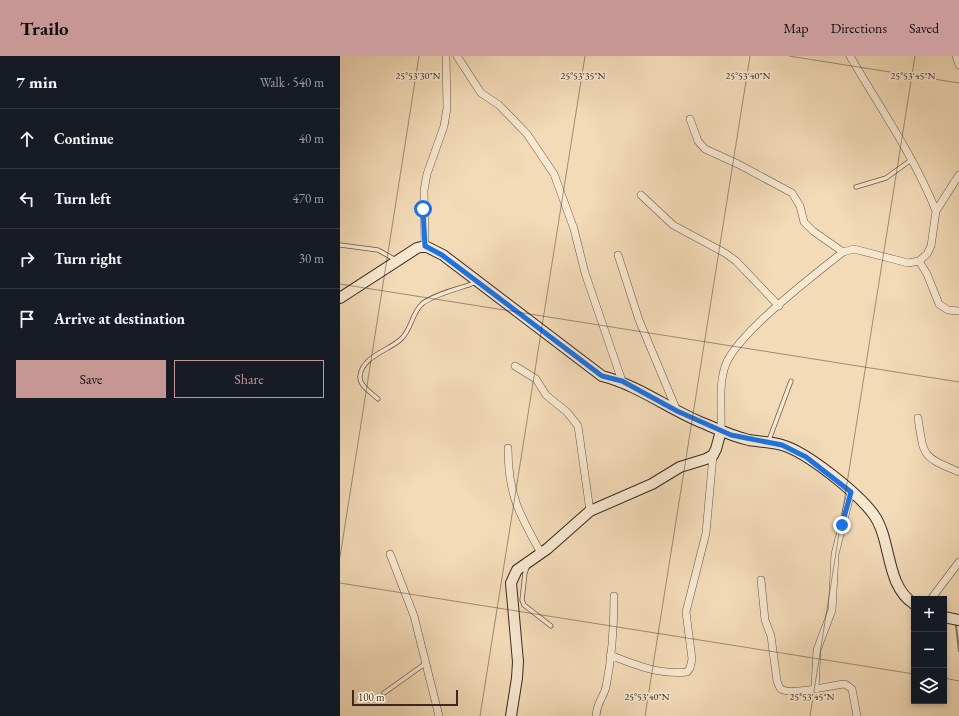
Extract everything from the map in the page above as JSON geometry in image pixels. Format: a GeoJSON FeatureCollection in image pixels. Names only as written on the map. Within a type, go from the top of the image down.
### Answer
{"type":"FeatureCollection","features":[{"type":"Feature","properties":{"kind":"street"},"geometry":{"type":"LineString","coordinates":[[425,246],[424,190],[427,174],[444,126],[447,108],[446,56]]}},
{"type":"Feature","properties":{"kind":"street"},"geometry":{"type":"LineString","coordinates":[[457,56],[481,92],[499,105],[527,134],[554,174],[574,229],[581,252],[585,273],[622,381]]}},
{"type":"Feature","properties":{"kind":"street"},"geometry":{"type":"LineString","coordinates":[[850,56],[891,121],[927,189],[936,211]]}},
{"type":"Feature","properties":{"kind":"street"},"geometry":{"type":"LineString","coordinates":[[956,56],[959,65]]}},
{"type":"Feature","properties":{"kind":"street"},"geometry":{"type":"LineString","coordinates":[[690,118],[698,141],[705,149],[738,164],[792,193],[800,206],[804,222],[808,227],[843,252]]}},
{"type":"Feature","properties":{"kind":"street"},"geometry":{"type":"LineString","coordinates":[[610,655],[637,666],[668,673],[687,672],[690,668],[692,659],[686,612],[706,532],[713,455],[721,431],[723,380],[726,365],[737,346],[779,306],[843,252],[854,249],[908,263],[919,261],[927,254],[931,246],[936,211],[959,175]]}},
{"type":"Feature","properties":{"kind":"street"},"geometry":{"type":"LineString","coordinates":[[641,195],[673,225],[725,253],[736,261],[779,306]]}},
{"type":"Feature","properties":{"kind":"street"},"geometry":{"type":"LineString","coordinates":[[340,298],[417,248],[425,246],[442,255],[602,376],[622,381],[677,411],[731,435],[782,445],[806,457],[851,492],[873,514],[880,526],[885,540],[896,580],[904,595],[911,601]]}},
{"type":"Feature","properties":{"kind":"street"},"geometry":{"type":"LineString","coordinates":[[618,255],[639,320],[677,411]]}},
{"type":"Feature","properties":{"kind":"street"},"geometry":{"type":"LineString","coordinates":[[919,261],[927,274],[939,304],[948,310],[959,311]]}},
{"type":"Feature","properties":{"kind":"street"},"geometry":{"type":"LineString","coordinates":[[515,366],[536,379],[546,395],[567,412],[578,426],[590,512]]}},
{"type":"Feature","properties":{"kind":"street"},"geometry":{"type":"LineString","coordinates":[[918,418],[925,454],[933,461],[959,472]]}},
{"type":"Feature","properties":{"kind":"street"},"geometry":{"type":"LineString","coordinates":[[508,448],[509,478],[520,515],[541,553]]}},
{"type":"Feature","properties":{"kind":"street"},"geometry":{"type":"LineString","coordinates":[[511,716],[518,678],[518,662],[511,583],[517,570],[541,553],[590,512],[652,484],[680,467],[706,459],[713,455]]}},
{"type":"Feature","properties":{"kind":"street"},"geometry":{"type":"LineString","coordinates":[[815,688],[817,650],[832,610],[835,554],[851,492]]}},
{"type":"Feature","properties":{"kind":"street"},"geometry":{"type":"LineString","coordinates":[[390,554],[414,616],[439,716]]}},
{"type":"Feature","properties":{"kind":"street"},"geometry":{"type":"LineString","coordinates":[[933,596],[959,562]]}},
{"type":"Feature","properties":{"kind":"street"},"geometry":{"type":"LineString","coordinates":[[761,580],[765,620],[771,636],[779,687],[788,691],[845,684],[852,689],[857,716]]}},
{"type":"Feature","properties":{"kind":"street"},"geometry":{"type":"LineString","coordinates":[[596,716],[598,701],[606,686],[614,629],[614,596]]}},
{"type":"Feature","properties":{"kind":"street"},"geometry":{"type":"LineString","coordinates":[[947,618],[959,620]]}},
{"type":"Feature","properties":{"kind":"lane"},"geometry":{"type":"LineString","coordinates":[[856,187],[886,178],[911,160]]}},
{"type":"Feature","properties":{"kind":"lane"},"geometry":{"type":"LineString","coordinates":[[340,245],[378,250],[397,261]]}},
{"type":"Feature","properties":{"kind":"lane"},"geometry":{"type":"LineString","coordinates":[[378,399],[361,383],[359,377],[363,366],[408,333],[416,312],[422,304],[478,282]]}},
{"type":"Feature","properties":{"kind":"lane"},"geometry":{"type":"LineString","coordinates":[[768,443],[791,381]]}},
{"type":"Feature","properties":{"kind":"lane"},"geometry":{"type":"LineString","coordinates":[[530,561],[525,572],[522,600],[524,604],[551,626]]}},
{"type":"Feature","properties":{"kind":"lane"},"geometry":{"type":"LineString","coordinates":[[384,693],[426,663]]}},
{"type":"Feature","properties":{"kind":"waterway"},"geometry":{"type":"LineString","coordinates":[[956,626],[959,651]]}},
{"type":"Feature","properties":{"kind":"route"},"geometry":{"type":"LineString","coordinates":[[423,209],[425,246],[442,255],[602,376],[622,381],[677,411],[731,435],[760,442],[782,445],[806,457],[851,492],[842,525]]}}]}
